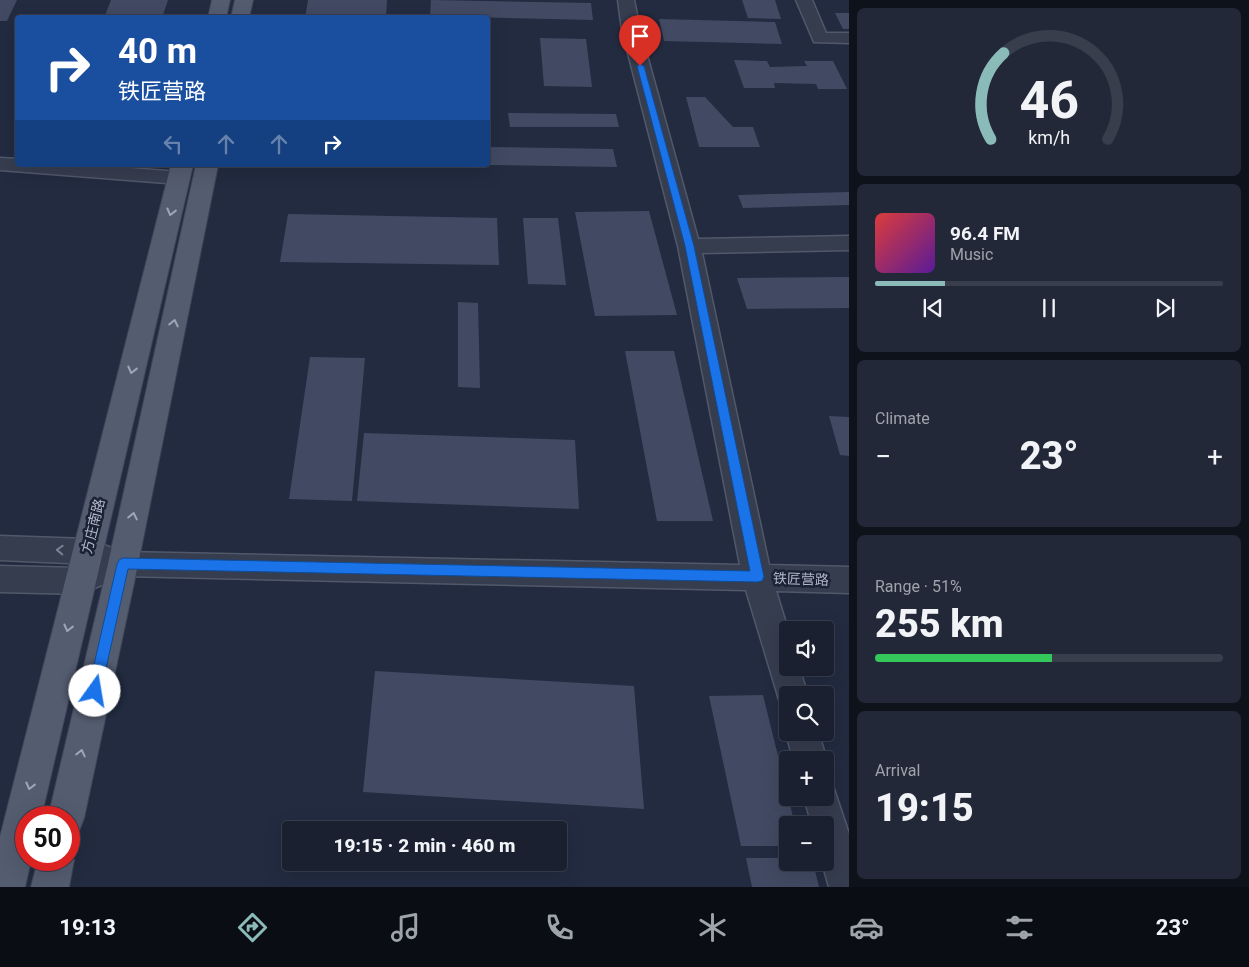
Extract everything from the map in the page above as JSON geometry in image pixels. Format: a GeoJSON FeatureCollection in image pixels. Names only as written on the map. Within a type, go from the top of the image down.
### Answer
{"type":"FeatureCollection","features":[{"type":"Feature","properties":{"kind":"main road"},"geometry":{"type":"LineString","coordinates":[[218,15],[221,0]]}},
{"type":"Feature","properties":{"kind":"main road"},"geometry":{"type":"LineString","coordinates":[[241,15],[244,0]]}},
{"type":"Feature","properties":{"kind":"main road"},"geometry":{"type":"LineString","coordinates":[[69,806],[123,564],[207,167]]}},
{"type":"Feature","properties":{"kind":"main road","name":"方庄南路"},"geometry":{"type":"LineString","coordinates":[[6,887],[83,566],[181,172]]}},
{"type":"Feature","properties":{"kind":"main road"},"geometry":{"type":"LineString","coordinates":[[50,887],[54,871]]}},
{"type":"Feature","properties":{"kind":"street"},"geometry":{"type":"LineString","coordinates":[[626,0],[631,30],[689,246],[757,577],[789,686]]}},
{"type":"Feature","properties":{"kind":"street"},"geometry":{"type":"LineString","coordinates":[[804,0],[820,38],[849,38]]}},
{"type":"Feature","properties":{"kind":"street"},"geometry":{"type":"LineString","coordinates":[[0,164],[15,165]]}},
{"type":"Feature","properties":{"kind":"street"},"geometry":{"type":"LineString","coordinates":[[68,167],[181,172]]}},
{"type":"Feature","properties":{"kind":"street"},"geometry":{"type":"LineString","coordinates":[[689,246],[849,243]]}},
{"type":"Feature","properties":{"kind":"street"},"geometry":{"type":"LineString","coordinates":[[0,548],[83,566]]}},
{"type":"Feature","properties":{"kind":"street"},"geometry":{"type":"LineString","coordinates":[[0,579],[83,566],[123,564]]}},
{"type":"Feature","properties":{"kind":"street","name":"铁匠营路"},"geometry":{"type":"LineString","coordinates":[[123,564],[849,580]]}},
{"type":"Feature","properties":{"kind":"street"},"geometry":{"type":"LineString","coordinates":[[823,806],[847,887]]}},
{"type":"Feature","properties":{"kind":"building"},"geometry":{"type":"Polygon","coordinates":[[[0,0],[17,0],[7,21],[0,21],[0,0]]]}},
{"type":"Feature","properties":{"kind":"building"},"geometry":{"type":"Polygon","coordinates":[[[111,0],[168,0],[163,15],[105,15],[111,0]]]}},
{"type":"Feature","properties":{"kind":"building"},"geometry":{"type":"Polygon","coordinates":[[[308,0],[387,0],[386,15],[306,15],[308,0]]]}},
{"type":"Feature","properties":{"kind":"building"},"geometry":{"type":"Polygon","coordinates":[[[431,0],[591,3],[593,20],[490,17],[490,15],[430,15],[431,0]]]}},
{"type":"Feature","properties":{"kind":"building"},"geometry":{"type":"Polygon","coordinates":[[[742,0],[775,0],[781,19],[748,18],[742,0]]]}},
{"type":"Feature","properties":{"kind":"building"},"geometry":{"type":"Polygon","coordinates":[[[835,13],[849,13],[849,29],[843,29],[835,13]]]}},
{"type":"Feature","properties":{"kind":"building"},"geometry":{"type":"Polygon","coordinates":[[[659,19],[775,22],[782,44],[664,41],[659,19]]]}},
{"type":"Feature","properties":{"kind":"building"},"geometry":{"type":"Polygon","coordinates":[[[540,38],[586,39],[592,87],[544,86],[540,38]]]}},
{"type":"Feature","properties":{"kind":"building"},"geometry":{"type":"Polygon","coordinates":[[[734,60],[767,61],[770,67],[807,66],[804,61],[833,61],[847,89],[818,89],[816,84],[774,83],[775,88],[744,88],[734,60]]]}},
{"type":"Feature","properties":{"kind":"building"},"geometry":{"type":"Polygon","coordinates":[[[686,97],[705,97],[733,127],[753,127],[760,147],[699,147],[686,97]]]}},
{"type":"Feature","properties":{"kind":"building"},"geometry":{"type":"Polygon","coordinates":[[[508,113],[616,114],[619,127],[510,127],[508,113]]]}},
{"type":"Feature","properties":{"kind":"building"},"geometry":{"type":"Polygon","coordinates":[[[490,147],[613,149],[617,167],[490,165],[490,147]]]}},
{"type":"Feature","properties":{"kind":"building"},"geometry":{"type":"Polygon","coordinates":[[[849,192],[849,205],[743,208],[738,195],[849,192]]]}},
{"type":"Feature","properties":{"kind":"building"},"geometry":{"type":"Polygon","coordinates":[[[649,211],[677,315],[595,316],[575,212],[649,211]]]}},
{"type":"Feature","properties":{"kind":"building"},"geometry":{"type":"Polygon","coordinates":[[[288,214],[497,218],[499,265],[280,262],[288,214]]]}},
{"type":"Feature","properties":{"kind":"building"},"geometry":{"type":"Polygon","coordinates":[[[523,218],[558,218],[566,285],[528,284],[523,218]]]}},
{"type":"Feature","properties":{"kind":"building"},"geometry":{"type":"Polygon","coordinates":[[[849,277],[849,308],[747,309],[737,278],[849,277]]]}},
{"type":"Feature","properties":{"kind":"building"},"geometry":{"type":"Polygon","coordinates":[[[458,302],[478,303],[480,388],[458,387],[458,302]]]}},
{"type":"Feature","properties":{"kind":"building"},"geometry":{"type":"Polygon","coordinates":[[[625,351],[674,351],[713,521],[657,521],[625,351]]]}},
{"type":"Feature","properties":{"kind":"building"},"geometry":{"type":"Polygon","coordinates":[[[310,357],[365,358],[352,501],[289,499],[310,357]]]}},
{"type":"Feature","properties":{"kind":"building"},"geometry":{"type":"Polygon","coordinates":[[[829,416],[849,417],[849,456],[840,455],[829,416]]]}},
{"type":"Feature","properties":{"kind":"building"},"geometry":{"type":"Polygon","coordinates":[[[364,433],[575,440],[579,509],[357,501],[364,433]]]}},
{"type":"Feature","properties":{"kind":"building"},"geometry":{"type":"Polygon","coordinates":[[[375,671],[634,686],[644,809],[363,792],[375,671]]]}},
{"type":"Feature","properties":{"kind":"building"},"geometry":{"type":"Polygon","coordinates":[[[763,695],[779,760],[779,806],[790,806],[793,816],[779,816],[779,846],[741,846],[709,696],[763,695]]]}},
{"type":"Feature","properties":{"kind":"building"},"geometry":{"type":"Polygon","coordinates":[[[746,858],[779,858],[779,871],[815,871],[819,887],[752,887],[746,858]]]}},
{"type":"Feature","properties":{"kind":"route"},"geometry":{"type":"LineString","coordinates":[[95,691],[123,564],[757,577],[689,246],[640,66]]}}]}
